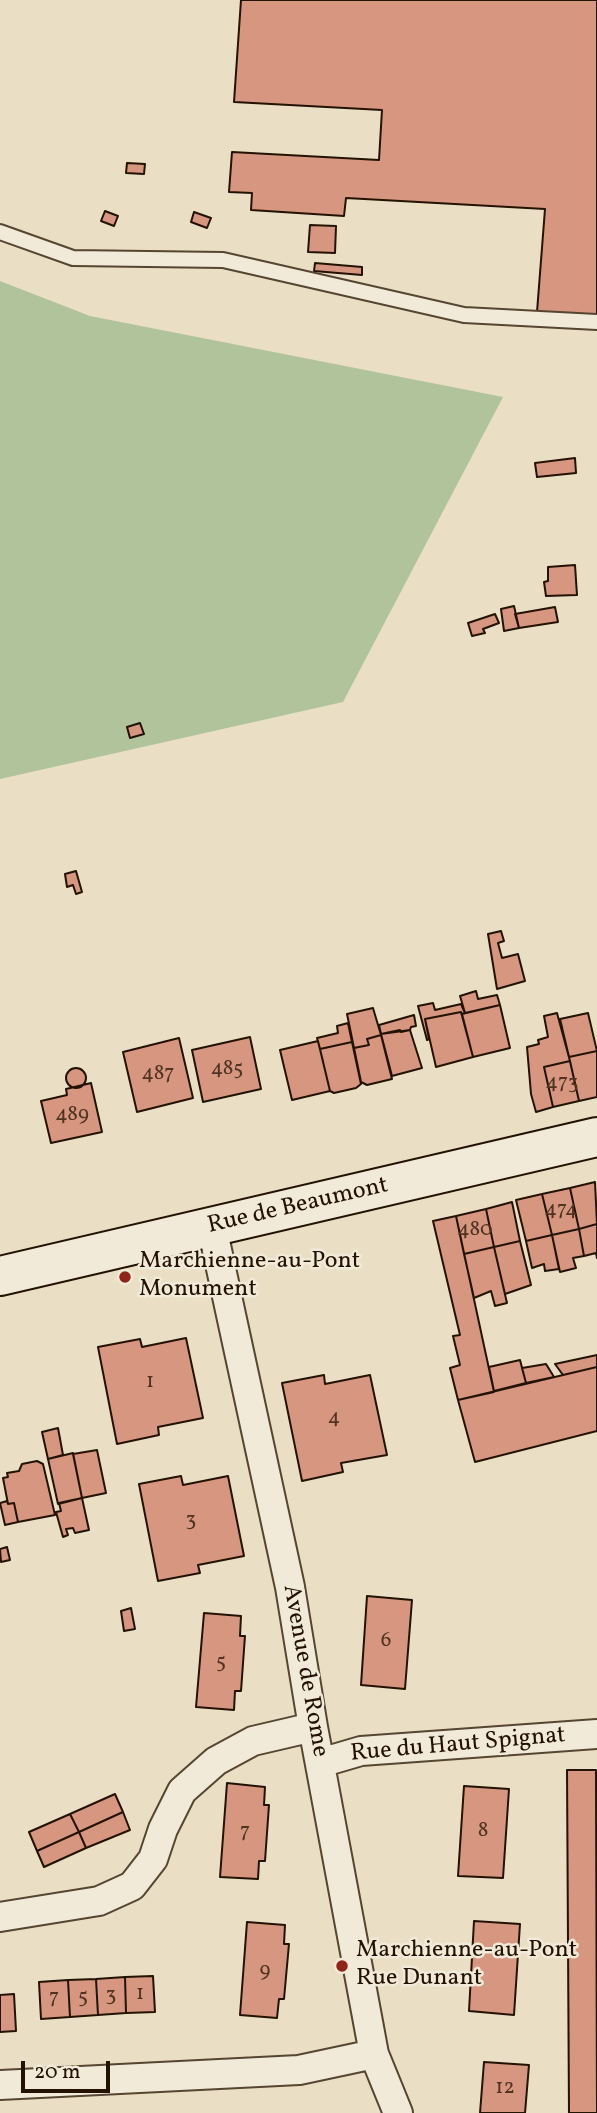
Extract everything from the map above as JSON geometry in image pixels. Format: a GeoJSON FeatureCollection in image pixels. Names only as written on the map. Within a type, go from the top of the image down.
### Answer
{"type":"FeatureCollection","features":[{"type":"Feature","properties":{"kind":"main road","name":"Rue de Beaumont"},"geometry":{"type":"LineString","coordinates":[[0,1276],[597,1137]]}},
{"type":"Feature","properties":{"kind":"street","name":"Avenue de Rome"},"geometry":{"type":"LineString","coordinates":[[212,1227],[290,1587],[313,1727],[374,2054],[398,2113]]}},
{"type":"Feature","properties":{"kind":"street"},"geometry":{"type":"LineString","coordinates":[[0,1917],[99,1901],[132,1886],[153,1859],[163,1829],[182,1791],[216,1761],[253,1741],[313,1727]]}},
{"type":"Feature","properties":{"kind":"street","name":"Rue du Haut Spignat"},"geometry":{"type":"LineString","coordinates":[[320,1763],[361,1751],[597,1734]]}},
{"type":"Feature","properties":{"kind":"street"},"geometry":{"type":"LineString","coordinates":[[0,2085],[299,2070],[374,2054]]}},
{"type":"Feature","properties":{"kind":"lane"},"geometry":{"type":"LineString","coordinates":[[0,232],[73,258],[223,260],[464,315],[597,322]]}},
{"type":"Feature","properties":{"kind":"green space"},"geometry":{"type":"Polygon","coordinates":[[[0,281],[90,316],[503,397],[343,702],[0,779],[0,281]]]}},
{"type":"Feature","properties":{"kind":"building"},"geometry":{"type":"Polygon","coordinates":[[[241,0],[597,0],[597,315],[537,312],[545,209],[346,198],[344,216],[251,210],[252,193],[229,192],[232,152],[379,160],[382,110],[234,102],[241,0]]]}},
{"type":"Feature","properties":{"kind":"building"},"geometry":{"type":"Polygon","coordinates":[[[127,163],[145,164],[144,174],[126,173],[127,163]]]}},
{"type":"Feature","properties":{"kind":"building"},"geometry":{"type":"Polygon","coordinates":[[[105,211],[118,216],[114,226],[101,221],[105,211]]]}},
{"type":"Feature","properties":{"kind":"building"},"geometry":{"type":"Polygon","coordinates":[[[194,212],[211,218],[207,228],[191,222],[194,212]]]}},
{"type":"Feature","properties":{"kind":"building"},"geometry":{"type":"Polygon","coordinates":[[[310,225],[336,226],[335,253],[308,252],[310,225]]]}},
{"type":"Feature","properties":{"kind":"building"},"geometry":{"type":"Polygon","coordinates":[[[315,263],[362,267],[362,275],[314,271],[315,263]]]}},
{"type":"Feature","properties":{"kind":"building"},"geometry":{"type":"Polygon","coordinates":[[[575,458],[576,473],[537,477],[535,463],[575,458]]]}},
{"type":"Feature","properties":{"kind":"building"},"geometry":{"type":"Polygon","coordinates":[[[575,565],[577,595],[546,596],[544,582],[548,581],[548,567],[575,565]]]}},
{"type":"Feature","properties":{"kind":"building"},"geometry":{"type":"Polygon","coordinates":[[[514,606],[519,628],[504,631],[501,609],[514,606]]]}},
{"type":"Feature","properties":{"kind":"building"},"geometry":{"type":"Polygon","coordinates":[[[555,607],[558,622],[519,628],[515,614],[555,607]]]}},
{"type":"Feature","properties":{"kind":"building"},"geometry":{"type":"Polygon","coordinates":[[[495,614],[499,623],[483,629],[485,633],[472,636],[468,623],[495,614]]]}},
{"type":"Feature","properties":{"kind":"building"},"geometry":{"type":"Polygon","coordinates":[[[140,723],[144,734],[130,738],[127,727],[140,723]]]}},
{"type":"Feature","properties":{"kind":"building"},"geometry":{"type":"Polygon","coordinates":[[[76,871],[82,892],[76,894],[73,885],[67,887],[65,874],[76,871]]]}},
{"type":"Feature","properties":{"kind":"building"},"geometry":{"type":"Polygon","coordinates":[[[501,931],[504,941],[498,943],[502,958],[518,954],[525,981],[497,989],[488,934],[501,931]]]}},
{"type":"Feature","properties":{"kind":"building"},"geometry":{"type":"Polygon","coordinates":[[[476,991],[478,999],[497,995],[500,1005],[465,1013],[460,996],[476,991]]]}},
{"type":"Feature","properties":{"kind":"building"},"geometry":{"type":"Polygon","coordinates":[[[433,1003],[435,1010],[461,1004],[465,1013],[425,1019],[427,1040],[418,1006],[433,1003]]]}},
{"type":"Feature","properties":{"kind":"building"},"geometry":{"type":"Polygon","coordinates":[[[500,1005],[510,1048],[473,1057],[462,1014],[500,1005]]]}},
{"type":"Feature","properties":{"kind":"building"},"geometry":{"type":"Polygon","coordinates":[[[373,1008],[381,1035],[367,1039],[369,1045],[354,1048],[347,1014],[373,1008]]]}},
{"type":"Feature","properties":{"kind":"building"},"geometry":{"type":"Polygon","coordinates":[[[461,1012],[473,1057],[436,1067],[425,1019],[461,1012]]]}},
{"type":"Feature","properties":{"kind":"building"},"geometry":{"type":"Polygon","coordinates":[[[557,1013],[570,1061],[544,1067],[553,1107],[536,1112],[531,1094],[527,1047],[539,1044],[538,1040],[548,1037],[544,1016],[557,1013]]]}},
{"type":"Feature","properties":{"kind":"building"},"geometry":{"type":"Polygon","coordinates":[[[588,1013],[597,1051],[569,1057],[560,1019],[588,1013]]]}},
{"type":"Feature","properties":{"kind":"building"},"geometry":{"type":"Polygon","coordinates":[[[414,1015],[416,1026],[410,1030],[381,1034],[379,1025],[414,1015]]]}},
{"type":"Feature","properties":{"kind":"building"},"geometry":{"type":"Polygon","coordinates":[[[348,1023],[352,1042],[320,1049],[317,1038],[338,1033],[337,1026],[348,1023]]]}},
{"type":"Feature","properties":{"kind":"building"},"geometry":{"type":"Polygon","coordinates":[[[410,1030],[422,1068],[392,1076],[381,1034],[410,1030]]]}},
{"type":"Feature","properties":{"kind":"building"},"geometry":{"type":"Polygon","coordinates":[[[381,1035],[392,1079],[367,1085],[361,1082],[354,1048],[369,1045],[367,1039],[381,1035]]]}},
{"type":"Feature","properties":{"kind":"building"},"geometry":{"type":"Polygon","coordinates":[[[250,1037],[261,1089],[203,1102],[192,1050],[250,1037]]]}},
{"type":"Feature","properties":{"kind":"building"},"geometry":{"type":"Polygon","coordinates":[[[179,1038],[193,1098],[137,1112],[123,1052],[179,1038]]]}},
{"type":"Feature","properties":{"kind":"building"},"geometry":{"type":"Polygon","coordinates":[[[318,1041],[330,1091],[292,1100],[280,1050],[318,1041]]]}},
{"type":"Feature","properties":{"kind":"building"},"geometry":{"type":"Polygon","coordinates":[[[352,1042],[361,1084],[356,1088],[334,1093],[330,1091],[320,1049],[352,1042]]]}},
{"type":"Feature","properties":{"kind":"building"},"geometry":{"type":"Polygon","coordinates":[[[597,1051],[597,1097],[579,1101],[569,1057],[597,1051]]]}},
{"type":"Feature","properties":{"kind":"building"},"geometry":{"type":"Polygon","coordinates":[[[570,1061],[579,1101],[553,1107],[544,1067],[570,1061]]]}},
{"type":"Feature","properties":{"kind":"building"},"geometry":{"type":"Polygon","coordinates":[[[76,1068],[83,1071],[86,1078],[83,1085],[76,1088],[69,1085],[66,1078],[69,1071],[76,1068]]]}},
{"type":"Feature","properties":{"kind":"building"},"geometry":{"type":"Polygon","coordinates":[[[91,1083],[102,1132],[51,1143],[41,1101],[67,1095],[66,1089],[91,1083]]]}},
{"type":"Feature","properties":{"kind":"building"},"geometry":{"type":"Polygon","coordinates":[[[595,1182],[597,1224],[579,1229],[570,1188],[595,1182]]]}},
{"type":"Feature","properties":{"kind":"building"},"geometry":{"type":"Polygon","coordinates":[[[570,1188],[579,1229],[552,1235],[542,1194],[570,1188]]]}},
{"type":"Feature","properties":{"kind":"building"},"geometry":{"type":"Polygon","coordinates":[[[542,1194],[552,1235],[526,1241],[516,1200],[542,1194]]]}},
{"type":"Feature","properties":{"kind":"building"},"geometry":{"type":"Polygon","coordinates":[[[512,1202],[520,1241],[494,1247],[486,1209],[512,1202]]]}},
{"type":"Feature","properties":{"kind":"building"},"geometry":{"type":"Polygon","coordinates":[[[486,1209],[494,1247],[464,1254],[456,1216],[486,1209]]]}},
{"type":"Feature","properties":{"kind":"building"},"geometry":{"type":"Polygon","coordinates":[[[456,1216],[494,1392],[458,1400],[450,1368],[460,1365],[453,1336],[460,1335],[433,1221],[456,1216]]]}},
{"type":"Feature","properties":{"kind":"building"},"geometry":{"type":"Polygon","coordinates":[[[597,1224],[597,1258],[596,1253],[584,1256],[579,1229],[597,1224]]]}},
{"type":"Feature","properties":{"kind":"building"},"geometry":{"type":"Polygon","coordinates":[[[579,1229],[584,1256],[573,1258],[576,1268],[560,1272],[552,1235],[579,1229]]]}},
{"type":"Feature","properties":{"kind":"building"},"geometry":{"type":"Polygon","coordinates":[[[552,1235],[559,1269],[545,1271],[544,1264],[532,1268],[526,1241],[552,1235]]]}},
{"type":"Feature","properties":{"kind":"building"},"geometry":{"type":"Polygon","coordinates":[[[520,1241],[531,1285],[505,1294],[494,1247],[520,1241]]]}},
{"type":"Feature","properties":{"kind":"building"},"geometry":{"type":"Polygon","coordinates":[[[494,1247],[507,1303],[495,1306],[491,1291],[474,1298],[464,1254],[494,1247]]]}},
{"type":"Feature","properties":{"kind":"building"},"geometry":{"type":"Polygon","coordinates":[[[186,1338],[203,1418],[158,1427],[159,1435],[117,1444],[98,1347],[140,1339],[142,1347],[186,1338]]]}},
{"type":"Feature","properties":{"kind":"building"},"geometry":{"type":"Polygon","coordinates":[[[597,1355],[597,1367],[563,1375],[555,1364],[597,1355]]]}},
{"type":"Feature","properties":{"kind":"building"},"geometry":{"type":"Polygon","coordinates":[[[520,1360],[526,1383],[494,1391],[489,1367],[520,1360]]]}},
{"type":"Feature","properties":{"kind":"building"},"geometry":{"type":"Polygon","coordinates":[[[546,1364],[554,1377],[526,1383],[522,1368],[546,1364]]]}},
{"type":"Feature","properties":{"kind":"building"},"geometry":{"type":"Polygon","coordinates":[[[597,1367],[597,1431],[475,1462],[458,1400],[597,1367]]]}},
{"type":"Feature","properties":{"kind":"building"},"geometry":{"type":"Polygon","coordinates":[[[324,1375],[325,1384],[370,1375],[387,1455],[341,1463],[343,1472],[302,1481],[282,1383],[324,1375]]]}},
{"type":"Feature","properties":{"kind":"building"},"geometry":{"type":"Polygon","coordinates":[[[58,1428],[63,1455],[48,1459],[42,1432],[58,1428]]]}},
{"type":"Feature","properties":{"kind":"building"},"geometry":{"type":"Polygon","coordinates":[[[97,1450],[106,1493],[82,1498],[73,1454],[97,1450]]]}},
{"type":"Feature","properties":{"kind":"building"},"geometry":{"type":"Polygon","coordinates":[[[73,1453],[82,1498],[58,1504],[48,1459],[73,1453]]]}},
{"type":"Feature","properties":{"kind":"building"},"geometry":{"type":"Polygon","coordinates":[[[37,1461],[43,1464],[55,1515],[18,1522],[14,1503],[8,1504],[3,1478],[8,1477],[7,1473],[19,1471],[22,1464],[37,1461]]]}},
{"type":"Feature","properties":{"kind":"building"},"geometry":{"type":"Polygon","coordinates":[[[181,1476],[183,1485],[228,1476],[244,1556],[198,1565],[200,1573],[158,1581],[139,1484],[181,1476]]]}},
{"type":"Feature","properties":{"kind":"building"},"geometry":{"type":"Polygon","coordinates":[[[82,1498],[89,1530],[75,1533],[73,1528],[66,1529],[68,1535],[63,1537],[56,1512],[61,1511],[59,1503],[82,1498]]]}},
{"type":"Feature","properties":{"kind":"building"},"geometry":{"type":"Polygon","coordinates":[[[7,1501],[8,1504],[14,1503],[18,1522],[5,1525],[0,1503],[7,1501]]]}},
{"type":"Feature","properties":{"kind":"building"},"geometry":{"type":"Polygon","coordinates":[[[7,1547],[10,1560],[1,1562],[0,1549],[7,1547]]]}},
{"type":"Feature","properties":{"kind":"building"},"geometry":{"type":"Polygon","coordinates":[[[367,1596],[412,1600],[405,1689],[361,1685],[367,1596]]]}},
{"type":"Feature","properties":{"kind":"building"},"geometry":{"type":"Polygon","coordinates":[[[131,1608],[135,1629],[124,1631],[121,1611],[131,1608]]]}},
{"type":"Feature","properties":{"kind":"building"},"geometry":{"type":"Polygon","coordinates":[[[204,1613],[241,1616],[240,1636],[245,1636],[241,1691],[235,1691],[234,1710],[196,1707],[204,1613]]]}},
{"type":"Feature","properties":{"kind":"building"},"geometry":{"type":"Polygon","coordinates":[[[567,1770],[596,1770],[597,2113],[569,2113],[567,1770]]]}},
{"type":"Feature","properties":{"kind":"building"},"geometry":{"type":"Polygon","coordinates":[[[227,1783],[265,1787],[264,1805],[269,1805],[265,1861],[259,1861],[258,1879],[220,1877],[227,1783]]]}},
{"type":"Feature","properties":{"kind":"building"},"geometry":{"type":"Polygon","coordinates":[[[464,1786],[509,1789],[503,1878],[458,1876],[464,1786]]]}},
{"type":"Feature","properties":{"kind":"building"},"geometry":{"type":"Polygon","coordinates":[[[115,1794],[123,1812],[79,1832],[70,1814],[115,1794]]]}},
{"type":"Feature","properties":{"kind":"building"},"geometry":{"type":"Polygon","coordinates":[[[123,1812],[130,1830],[86,1848],[79,1832],[123,1812]]]}},
{"type":"Feature","properties":{"kind":"building"},"geometry":{"type":"Polygon","coordinates":[[[70,1814],[79,1832],[37,1851],[29,1832],[70,1814]]]}},
{"type":"Feature","properties":{"kind":"building"},"geometry":{"type":"Polygon","coordinates":[[[79,1832],[86,1848],[44,1867],[37,1851],[79,1832]]]}},
{"type":"Feature","properties":{"kind":"building"},"geometry":{"type":"Polygon","coordinates":[[[474,1921],[520,1924],[514,2015],[469,2011],[474,1921]]]}},
{"type":"Feature","properties":{"kind":"building"},"geometry":{"type":"Polygon","coordinates":[[[247,1922],[285,1925],[284,1944],[289,1944],[284,1999],[279,1999],[277,2018],[240,2015],[247,1922]]]}},
{"type":"Feature","properties":{"kind":"building"},"geometry":{"type":"Polygon","coordinates":[[[153,1976],[155,2012],[126,2013],[125,1977],[153,1976]]]}},
{"type":"Feature","properties":{"kind":"building"},"geometry":{"type":"Polygon","coordinates":[[[125,1977],[126,2013],[98,2015],[96,1979],[125,1977]]]}},
{"type":"Feature","properties":{"kind":"building"},"geometry":{"type":"Polygon","coordinates":[[[96,1979],[98,2015],[70,2017],[68,1980],[96,1979]]]}},
{"type":"Feature","properties":{"kind":"building"},"geometry":{"type":"Polygon","coordinates":[[[68,1980],[70,2017],[41,2019],[39,1982],[68,1980]]]}},
{"type":"Feature","properties":{"kind":"building"},"geometry":{"type":"Polygon","coordinates":[[[14,1994],[16,2031],[0,2032],[0,1995],[14,1994]]]}},
{"type":"Feature","properties":{"kind":"building"},"geometry":{"type":"Polygon","coordinates":[[[484,2062],[529,2065],[525,2113],[480,2113],[484,2062]]]}},
{"type":"Feature","properties":{"kind":"place","name":"Marchienne-au-Pont Monument"},"geometry":{"type":"Point","coordinates":[125,1277]}},
{"type":"Feature","properties":{"kind":"place","name":"Marchienne-au-Pont Rue Dunant"},"geometry":{"type":"Point","coordinates":[342,1966]}}]}
